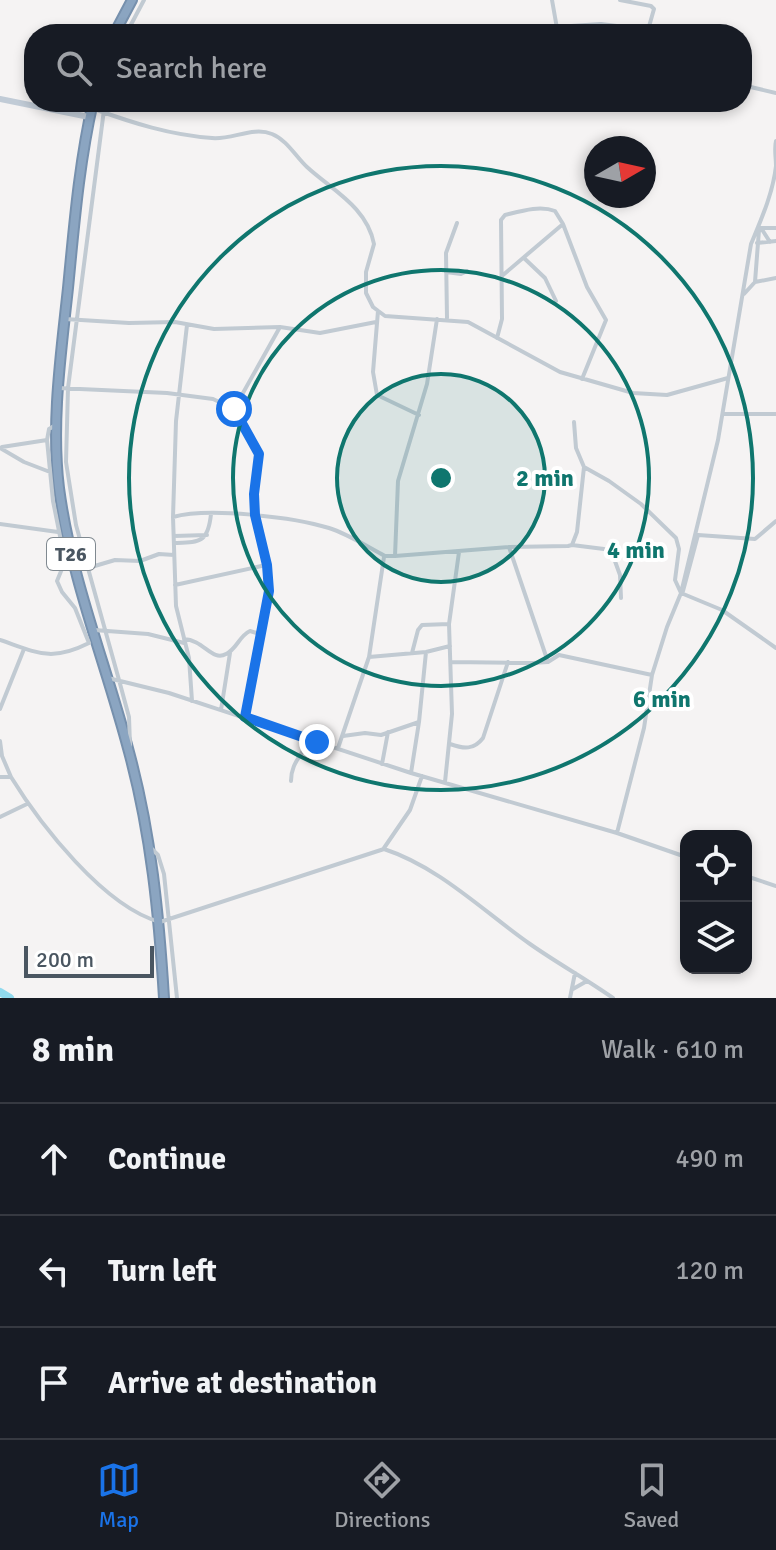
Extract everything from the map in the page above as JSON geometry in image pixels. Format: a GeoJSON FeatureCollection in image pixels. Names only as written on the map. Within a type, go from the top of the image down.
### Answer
{"type":"FeatureCollection","features":[{"type":"Feature","properties":{"kind":"highway"},"geometry":{"type":"LineString","coordinates":[[119,24],[132,0]]}},
{"type":"Feature","properties":{"kind":"highway","name":"T26"},"geometry":{"type":"LineString","coordinates":[[91,112],[65,319],[63,388],[56,426],[59,486],[63,534],[92,630],[92,641],[107,678],[129,751],[164,920],[164,998]]}},
{"type":"Feature","properties":{"kind":"street"},"geometry":{"type":"LineString","coordinates":[[131,24],[144,0]]}},
{"type":"Feature","properties":{"kind":"street"},"geometry":{"type":"LineString","coordinates":[[553,0],[556,24]]}},
{"type":"Feature","properties":{"kind":"street"},"geometry":{"type":"LineString","coordinates":[[620,0],[644,2],[651,6],[654,9],[651,24]]}},
{"type":"Feature","properties":{"kind":"street"},"geometry":{"type":"LineString","coordinates":[[752,87],[776,93]]}},
{"type":"Feature","properties":{"kind":"street"},"geometry":{"type":"LineString","coordinates":[[0,99],[24,102]]}},
{"type":"Feature","properties":{"kind":"street"},"geometry":{"type":"LineString","coordinates":[[129,751],[129,717],[76,525],[66,462],[63,388],[77,320],[104,112],[149,129],[186,135],[223,138],[262,131],[276,136],[311,170],[342,193],[365,224],[374,244],[366,272],[366,293],[378,311],[394,317],[447,318],[475,324],[550,367],[582,380],[633,393],[659,396],[728,378]]}},
{"type":"Feature","properties":{"kind":"street"},"geometry":{"type":"LineString","coordinates":[[681,594],[724,414],[743,294],[776,166],[776,141]]}},
{"type":"Feature","properties":{"kind":"street"},"geometry":{"type":"LineString","coordinates":[[497,338],[501,325],[503,275],[501,228],[505,215],[548,208],[555,211],[563,224],[587,287],[606,320],[582,380]]}},
{"type":"Feature","properties":{"kind":"street"},"geometry":{"type":"LineString","coordinates":[[447,318],[446,253],[457,223]]}},
{"type":"Feature","properties":{"kind":"street"},"geometry":{"type":"LineString","coordinates":[[503,275],[563,224]]}},
{"type":"Feature","properties":{"kind":"street"},"geometry":{"type":"LineString","coordinates":[[760,227],[776,228]]}},
{"type":"Feature","properties":{"kind":"street"},"geometry":{"type":"LineString","coordinates":[[760,227],[773,242]]}},
{"type":"Feature","properties":{"kind":"street"},"geometry":{"type":"LineString","coordinates":[[754,244],[773,242]]}},
{"type":"Feature","properties":{"kind":"street"},"geometry":{"type":"LineString","coordinates":[[754,244],[755,282]]}},
{"type":"Feature","properties":{"kind":"street"},"geometry":{"type":"LineString","coordinates":[[525,259],[545,278],[556,301]]}},
{"type":"Feature","properties":{"kind":"street"},"geometry":{"type":"LineString","coordinates":[[446,272],[461,274],[467,271]]}},
{"type":"Feature","properties":{"kind":"street"},"geometry":{"type":"LineString","coordinates":[[743,294],[755,282],[776,278]]}},
{"type":"Feature","properties":{"kind":"street"},"geometry":{"type":"LineString","coordinates":[[378,311],[373,372],[377,395],[419,415]]}},
{"type":"Feature","properties":{"kind":"street"},"geometry":{"type":"LineString","coordinates":[[65,319],[175,322],[214,329],[280,327],[320,333],[376,322]]}},
{"type":"Feature","properties":{"kind":"street"},"geometry":{"type":"LineString","coordinates":[[395,556],[398,481],[427,384],[437,319]]}},
{"type":"Feature","properties":{"kind":"street"},"geometry":{"type":"LineString","coordinates":[[187,325],[178,394],[173,517],[175,585],[191,673],[192,701]]}},
{"type":"Feature","properties":{"kind":"street"},"geometry":{"type":"LineString","coordinates":[[234,409],[280,327]]}},
{"type":"Feature","properties":{"kind":"street"},"geometry":{"type":"LineString","coordinates":[[63,388],[178,394],[213,399],[234,409],[259,454],[255,515],[267,565],[268,603],[245,717]]}},
{"type":"Feature","properties":{"kind":"street"},"geometry":{"type":"LineString","coordinates":[[724,414],[776,414]]}},
{"type":"Feature","properties":{"kind":"street"},"geometry":{"type":"LineString","coordinates":[[572,545],[577,532],[584,467],[576,448],[574,422]]}},
{"type":"Feature","properties":{"kind":"street"},"geometry":{"type":"LineString","coordinates":[[56,426],[49,429],[47,440],[65,561]]}},
{"type":"Feature","properties":{"kind":"street"},"geometry":{"type":"LineString","coordinates":[[0,448],[47,440]]}},
{"type":"Feature","properties":{"kind":"street"},"geometry":{"type":"LineString","coordinates":[[0,448],[50,472]]}},
{"type":"Feature","properties":{"kind":"street"},"geometry":{"type":"LineString","coordinates":[[584,467],[641,504],[676,538],[679,549],[675,585],[681,594],[722,610],[776,648]]}},
{"type":"Feature","properties":{"kind":"street"},"geometry":{"type":"LineString","coordinates":[[174,543],[195,542],[207,535],[211,514]]}},
{"type":"Feature","properties":{"kind":"street"},"geometry":{"type":"LineString","coordinates":[[173,517],[255,515],[329,528],[385,556],[509,547],[572,545],[604,549],[612,553],[620,575],[621,598]]}},
{"type":"Feature","properties":{"kind":"street"},"geometry":{"type":"LineString","coordinates":[[617,833],[644,728],[652,675],[698,535],[755,539],[776,521]]}},
{"type":"Feature","properties":{"kind":"street"},"geometry":{"type":"LineString","coordinates":[[0,524],[46,528],[63,534]]}},
{"type":"Feature","properties":{"kind":"street"},"geometry":{"type":"LineString","coordinates":[[174,536],[207,535]]}},
{"type":"Feature","properties":{"kind":"street"},"geometry":{"type":"LineString","coordinates":[[509,547],[548,662]]}},
{"type":"Feature","properties":{"kind":"street"},"geometry":{"type":"LineString","coordinates":[[0,640],[24,649],[61,655],[92,641],[57,581],[70,550]]}},
{"type":"Feature","properties":{"kind":"street"},"geometry":{"type":"LineString","coordinates":[[445,782],[450,744],[449,624],[459,552]]}},
{"type":"Feature","properties":{"kind":"street"},"geometry":{"type":"LineString","coordinates":[[88,568],[115,560],[140,561],[159,554],[174,555]]}},
{"type":"Feature","properties":{"kind":"street"},"geometry":{"type":"LineString","coordinates":[[338,748],[369,657],[385,556]]}},
{"type":"Feature","properties":{"kind":"street"},"geometry":{"type":"LineString","coordinates":[[175,585],[267,565]]}},
{"type":"Feature","properties":{"kind":"street"},"geometry":{"type":"LineString","coordinates":[[412,653],[422,625],[449,624]]}},
{"type":"Feature","properties":{"kind":"street"},"geometry":{"type":"LineString","coordinates":[[92,630],[199,642],[215,656],[231,651],[246,632],[253,631],[260,635]]}},
{"type":"Feature","properties":{"kind":"street"},"geometry":{"type":"LineString","coordinates":[[369,657],[426,652],[450,646]]}},
{"type":"Feature","properties":{"kind":"street"},"geometry":{"type":"LineString","coordinates":[[0,709],[24,649]]}},
{"type":"Feature","properties":{"kind":"street"},"geometry":{"type":"LineString","coordinates":[[221,710],[231,651]]}},
{"type":"Feature","properties":{"kind":"street"},"geometry":{"type":"LineString","coordinates":[[411,773],[426,652]]}},
{"type":"Feature","properties":{"kind":"street"},"geometry":{"type":"LineString","coordinates":[[451,662],[548,662],[559,655],[652,675]]}},
{"type":"Feature","properties":{"kind":"street"},"geometry":{"type":"LineString","coordinates":[[450,744],[474,747],[483,738],[508,662]]}},
{"type":"Feature","properties":{"kind":"street"},"geometry":{"type":"LineString","coordinates":[[107,678],[245,717],[382,764],[617,833],[680,855]]}},
{"type":"Feature","properties":{"kind":"street"},"geometry":{"type":"LineString","coordinates":[[343,736],[365,733],[381,735],[419,722]]}},
{"type":"Feature","properties":{"kind":"street"},"geometry":{"type":"LineString","coordinates":[[382,764],[388,732]]}},
{"type":"Feature","properties":{"kind":"street"},"geometry":{"type":"LineString","coordinates":[[291,781],[292,767],[308,738]]}},
{"type":"Feature","properties":{"kind":"street"},"geometry":{"type":"LineString","coordinates":[[0,741],[2,756],[11,777],[27,804],[64,848],[126,907],[143,918],[164,920],[384,849],[410,810],[422,776]]}},
{"type":"Feature","properties":{"kind":"street"},"geometry":{"type":"LineString","coordinates":[[0,777],[11,777]]}},
{"type":"Feature","properties":{"kind":"street"},"geometry":{"type":"LineString","coordinates":[[0,817],[27,804]]}},
{"type":"Feature","properties":{"kind":"street"},"geometry":{"type":"LineString","coordinates":[[384,849],[407,858],[452,886],[529,943],[613,998]]}},
{"type":"Feature","properties":{"kind":"street"},"geometry":{"type":"LineString","coordinates":[[752,878],[776,886]]}},
{"type":"Feature","properties":{"kind":"street"},"geometry":{"type":"LineString","coordinates":[[164,920],[177,998]]}},
{"type":"Feature","properties":{"kind":"street"},"geometry":{"type":"LineString","coordinates":[[570,998],[575,973]]}},
{"type":"Feature","properties":{"kind":"street"},"geometry":{"type":"LineString","coordinates":[[573,989],[587,981]]}},
{"type":"Feature","properties":{"kind":"waterway"},"geometry":{"type":"LineString","coordinates":[[0,992],[10,998]]}},
{"type":"Feature","properties":{"kind":"route"},"geometry":{"type":"LineString","coordinates":[[234,409],[258,447],[255,515],[267,565],[269,591],[245,717],[317,742]]}}]}
